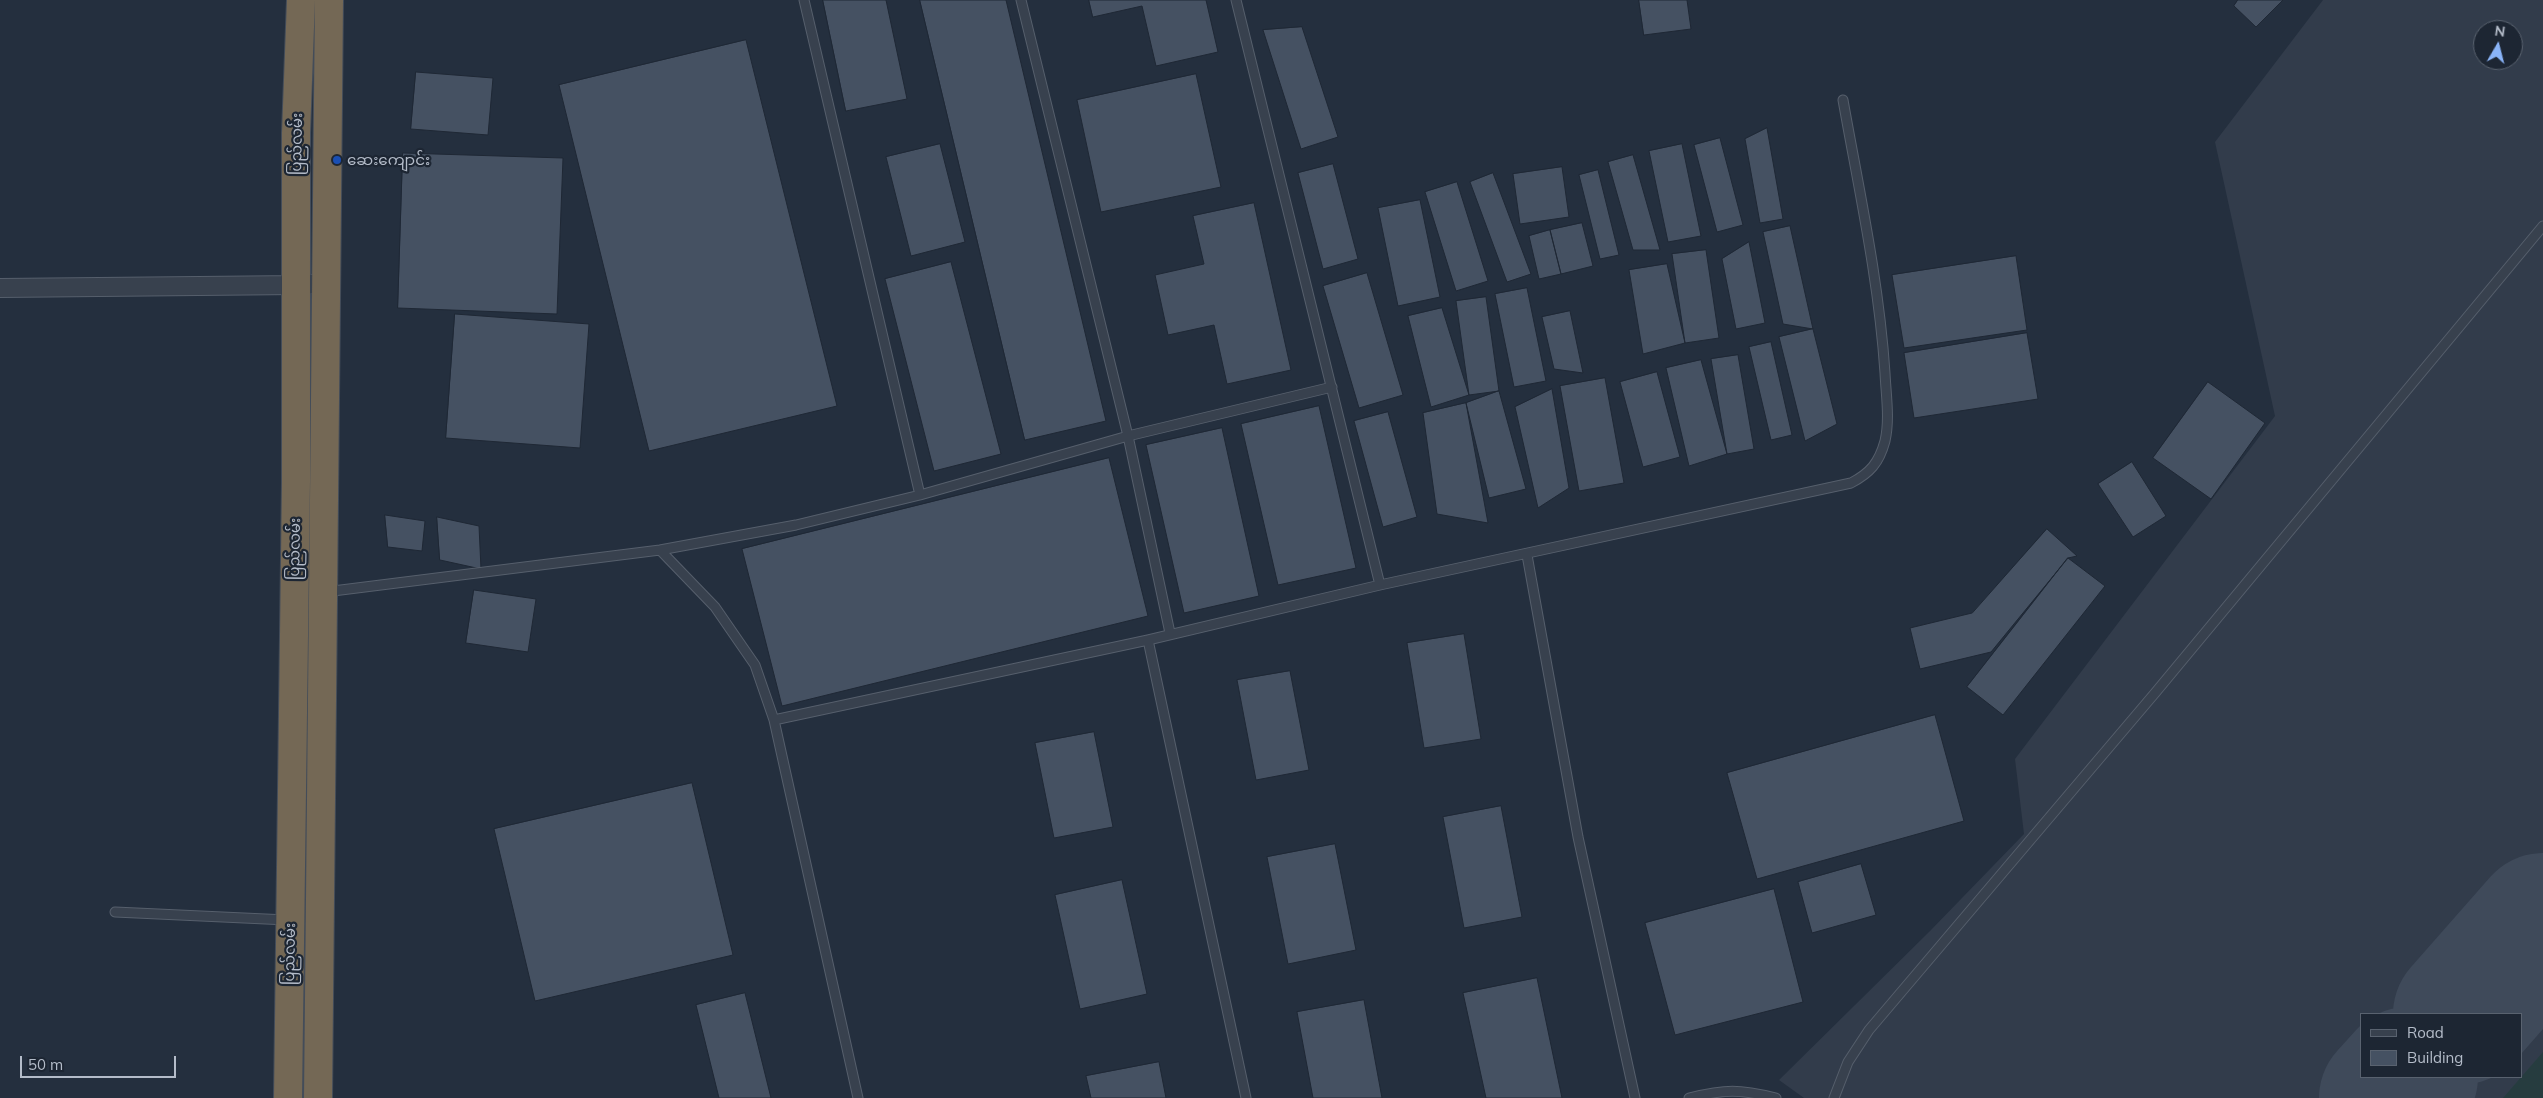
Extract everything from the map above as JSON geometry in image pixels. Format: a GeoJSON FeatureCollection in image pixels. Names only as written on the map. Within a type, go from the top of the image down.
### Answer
{"type":"FeatureCollection","features":[{"type":"Feature","properties":{"kind":"highway","name":"ပြည်လမ်း"},"geometry":{"type":"LineString","coordinates":[[301,0],[296,133],[296,481],[309,593],[318,1098]]}},
{"type":"Feature","properties":{"kind":"highway","name":"ပြည်လမ်း"},"geometry":{"type":"LineString","coordinates":[[288,1098],[290,920],[309,593],[326,480],[329,0]]}},
{"type":"Feature","properties":{"kind":"highway"},"geometry":{"type":"LineString","coordinates":[[296,481],[326,480]]}},
{"type":"Feature","properties":{"kind":"street"},"geometry":{"type":"LineString","coordinates":[[0,288],[297,286],[327,283]]}},
{"type":"Feature","properties":{"kind":"lane"},"geometry":{"type":"LineString","coordinates":[[804,0],[920,495]]}},
{"type":"Feature","properties":{"kind":"lane"},"geometry":{"type":"LineString","coordinates":[[1021,0],[1128,436],[1170,634]]}},
{"type":"Feature","properties":{"kind":"lane"},"geometry":{"type":"LineString","coordinates":[[1236,0],[1380,585]]}},
{"type":"Feature","properties":{"kind":"lane"},"geometry":{"type":"LineString","coordinates":[[774,720],[1148,640],[1380,585],[1851,483],[1867,475],[1876,463],[1884,442],[1887,422],[1882,329],[1843,100]]}},
{"type":"Feature","properties":{"kind":"lane"},"geometry":{"type":"LineString","coordinates":[[1834,1098],[1848,1062],[1869,1030],[2155,693],[2543,226]]}},
{"type":"Feature","properties":{"kind":"lane"},"geometry":{"type":"LineString","coordinates":[[309,593],[660,550],[796,525],[920,495],[1128,436],[1332,387]]}},
{"type":"Feature","properties":{"kind":"lane"},"geometry":{"type":"LineString","coordinates":[[660,550],[715,607],[755,666],[774,720],[858,1098]]}},
{"type":"Feature","properties":{"kind":"lane"},"geometry":{"type":"LineString","coordinates":[[1527,554],[1578,837],[1635,1098]]}},
{"type":"Feature","properties":{"kind":"lane"},"geometry":{"type":"LineString","coordinates":[[1148,640],[1246,1098]]}},
{"type":"Feature","properties":{"kind":"lane"},"geometry":{"type":"LineString","coordinates":[[115,912],[290,920]]}},
{"type":"Feature","properties":{"kind":"lane"},"geometry":{"type":"LineString","coordinates":[[1689,1098],[1720,1090],[1754,1093],[1776,1098]]}},
{"type":"Feature","properties":{"kind":"shaded area"},"geometry":{"type":"Polygon","coordinates":[[[2323,0],[2543,0],[2543,1098],[1804,1098],[1779,1080],[1930,931],[2024,834],[2015,759],[2275,416],[2215,142],[2323,0]]]}},
{"type":"Feature","properties":{"kind":"green space"},"geometry":{"type":"Polygon","coordinates":[[[2543,1052],[2543,1098],[2503,1098],[2520,1078],[2523,1078],[2523,1075],[2543,1052]]]}},
{"type":"Feature","properties":{"kind":"building"},"geometry":{"type":"Polygon","coordinates":[[[823,0],[886,0],[907,99],[846,111],[823,0]]]}},
{"type":"Feature","properties":{"kind":"building"},"geometry":{"type":"Polygon","coordinates":[[[920,0],[1006,0],[1106,421],[1025,440],[920,0]]]}},
{"type":"Feature","properties":{"kind":"building"},"geometry":{"type":"Polygon","coordinates":[[[1089,0],[1206,0],[1218,52],[1156,66],[1142,6],[1093,17],[1089,0]]]}},
{"type":"Feature","properties":{"kind":"building"},"geometry":{"type":"Polygon","coordinates":[[[1639,0],[1687,0],[1691,29],[1644,35],[1639,0]]]}},
{"type":"Feature","properties":{"kind":"building"},"geometry":{"type":"Polygon","coordinates":[[[2238,0],[2283,0],[2256,27],[2234,6],[2238,0]]]}},
{"type":"Feature","properties":{"kind":"building"},"geometry":{"type":"Polygon","coordinates":[[[1302,27],[1338,137],[1301,149],[1263,30],[1302,27]]]}},
{"type":"Feature","properties":{"kind":"building"},"geometry":{"type":"Polygon","coordinates":[[[746,40],[837,406],[649,451],[559,85],[746,40]]]}},
{"type":"Feature","properties":{"kind":"building"},"geometry":{"type":"Polygon","coordinates":[[[416,72],[493,78],[488,135],[411,129],[416,72]]]}},
{"type":"Feature","properties":{"kind":"building"},"geometry":{"type":"Polygon","coordinates":[[[1196,74],[1221,187],[1101,212],[1077,100],[1196,74]]]}},
{"type":"Feature","properties":{"kind":"building"},"geometry":{"type":"Polygon","coordinates":[[[1767,128],[1783,219],[1760,223],[1745,139],[1767,128]]]}},
{"type":"Feature","properties":{"kind":"building"},"geometry":{"type":"Polygon","coordinates":[[[1720,138],[1743,225],[1717,232],[1694,145],[1720,138]]]}},
{"type":"Feature","properties":{"kind":"building"},"geometry":{"type":"Polygon","coordinates":[[[940,144],[965,242],[911,256],[886,157],[940,144]]]}},
{"type":"Feature","properties":{"kind":"building"},"geometry":{"type":"Polygon","coordinates":[[[1682,144],[1701,236],[1668,242],[1649,151],[1682,144]]]}},
{"type":"Feature","properties":{"kind":"building"},"geometry":{"type":"Polygon","coordinates":[[[403,153],[563,158],[557,314],[398,308],[403,153]]]}},
{"type":"Feature","properties":{"kind":"building"},"geometry":{"type":"Polygon","coordinates":[[[1633,155],[1660,250],[1633,250],[1608,162],[1633,155]]]}},
{"type":"Feature","properties":{"kind":"building"},"geometry":{"type":"Polygon","coordinates":[[[1333,164],[1358,259],[1323,269],[1298,173],[1333,164]]]}},
{"type":"Feature","properties":{"kind":"building"},"geometry":{"type":"Polygon","coordinates":[[[1562,167],[1569,217],[1520,224],[1513,174],[1562,167]]]}},
{"type":"Feature","properties":{"kind":"building"},"geometry":{"type":"Polygon","coordinates":[[[1598,170],[1619,255],[1600,259],[1579,175],[1598,170]]]}},
{"type":"Feature","properties":{"kind":"building"},"geometry":{"type":"Polygon","coordinates":[[[1493,173],[1531,274],[1507,282],[1470,182],[1493,173]]]}},
{"type":"Feature","properties":{"kind":"building"},"geometry":{"type":"Polygon","coordinates":[[[1457,182],[1488,281],[1456,291],[1425,192],[1457,182]]]}},
{"type":"Feature","properties":{"kind":"building"},"geometry":{"type":"Polygon","coordinates":[[[1420,200],[1440,297],[1398,306],[1378,208],[1420,200]]]}},
{"type":"Feature","properties":{"kind":"building"},"geometry":{"type":"Polygon","coordinates":[[[1254,203],[1291,370],[1227,384],[1214,325],[1168,335],[1155,275],[1204,264],[1193,216],[1254,203]]]}},
{"type":"Feature","properties":{"kind":"building"},"geometry":{"type":"Polygon","coordinates":[[[1582,223],[1593,266],[1561,274],[1550,230],[1582,223]]]}},
{"type":"Feature","properties":{"kind":"building"},"geometry":{"type":"Polygon","coordinates":[[[1790,226],[1813,329],[1783,324],[1763,232],[1790,226]]]}},
{"type":"Feature","properties":{"kind":"building"},"geometry":{"type":"Polygon","coordinates":[[[1550,230],[1561,274],[1539,279],[1529,236],[1550,230]]]}},
{"type":"Feature","properties":{"kind":"building"},"geometry":{"type":"Polygon","coordinates":[[[1749,242],[1765,323],[1736,329],[1722,259],[1749,242]]]}},
{"type":"Feature","properties":{"kind":"building"},"geometry":{"type":"Polygon","coordinates":[[[1706,250],[1719,338],[1685,343],[1672,254],[1706,250]]]}},
{"type":"Feature","properties":{"kind":"building"},"geometry":{"type":"Polygon","coordinates":[[[2016,256],[2027,330],[1904,348],[1892,275],[2016,256]]]}},
{"type":"Feature","properties":{"kind":"building"},"geometry":{"type":"Polygon","coordinates":[[[951,262],[1001,454],[934,471],[885,279],[951,262]]]}},
{"type":"Feature","properties":{"kind":"building"},"geometry":{"type":"Polygon","coordinates":[[[1667,264],[1685,343],[1643,354],[1629,270],[1667,264]]]}},
{"type":"Feature","properties":{"kind":"building"},"geometry":{"type":"Polygon","coordinates":[[[1367,273],[1403,395],[1359,408],[1323,286],[1367,273]]]}},
{"type":"Feature","properties":{"kind":"building"},"geometry":{"type":"Polygon","coordinates":[[[1527,288],[1546,381],[1514,387],[1495,294],[1527,288]]]}},
{"type":"Feature","properties":{"kind":"building"},"geometry":{"type":"Polygon","coordinates":[[[1486,297],[1499,391],[1469,395],[1456,301],[1486,297]]]}},
{"type":"Feature","properties":{"kind":"building"},"geometry":{"type":"Polygon","coordinates":[[[1442,308],[1469,395],[1431,407],[1408,316],[1442,308]]]}},
{"type":"Feature","properties":{"kind":"building"},"geometry":{"type":"Polygon","coordinates":[[[1570,311],[1583,373],[1554,369],[1542,317],[1570,311]]]}},
{"type":"Feature","properties":{"kind":"building"},"geometry":{"type":"Polygon","coordinates":[[[455,314],[589,324],[580,448],[446,438],[455,314]]]}},
{"type":"Feature","properties":{"kind":"building"},"geometry":{"type":"Polygon","coordinates":[[[1813,329],[1837,424],[1805,441],[1779,337],[1813,329]]]}},
{"type":"Feature","properties":{"kind":"building"},"geometry":{"type":"Polygon","coordinates":[[[2027,333],[2038,399],[1914,418],[1904,353],[2027,333]]]}},
{"type":"Feature","properties":{"kind":"building"},"geometry":{"type":"Polygon","coordinates":[[[1771,342],[1792,435],[1771,440],[1749,347],[1771,342]]]}},
{"type":"Feature","properties":{"kind":"building"},"geometry":{"type":"Polygon","coordinates":[[[1738,355],[1754,449],[1727,454],[1711,359],[1738,355]]]}},
{"type":"Feature","properties":{"kind":"building"},"geometry":{"type":"Polygon","coordinates":[[[1701,360],[1727,454],[1689,466],[1666,368],[1701,360]]]}},
{"type":"Feature","properties":{"kind":"building"},"geometry":{"type":"Polygon","coordinates":[[[1657,372],[1680,457],[1643,467],[1620,382],[1657,372]]]}},
{"type":"Feature","properties":{"kind":"building"},"geometry":{"type":"Polygon","coordinates":[[[1605,378],[1624,483],[1579,491],[1560,386],[1605,378]]]}},
{"type":"Feature","properties":{"kind":"building"},"geometry":{"type":"Polygon","coordinates":[[[2208,382],[2265,423],[2211,499],[2153,458],[2208,382]]]}},
{"type":"Feature","properties":{"kind":"building"},"geometry":{"type":"Polygon","coordinates":[[[1552,389],[1569,488],[1538,508],[1515,407],[1552,389]]]}},
{"type":"Feature","properties":{"kind":"building"},"geometry":{"type":"Polygon","coordinates":[[[1499,391],[1526,489],[1489,498],[1466,403],[1499,391]]]}},
{"type":"Feature","properties":{"kind":"building"},"geometry":{"type":"Polygon","coordinates":[[[1466,403],[1488,523],[1437,514],[1423,413],[1466,403]]]}},
{"type":"Feature","properties":{"kind":"building"},"geometry":{"type":"Polygon","coordinates":[[[1319,406],[1356,568],[1278,585],[1241,424],[1319,406]]]}},
{"type":"Feature","properties":{"kind":"building"},"geometry":{"type":"Polygon","coordinates":[[[1388,412],[1417,517],[1383,527],[1354,421],[1388,412]]]}},
{"type":"Feature","properties":{"kind":"building"},"geometry":{"type":"Polygon","coordinates":[[[1222,428],[1259,596],[1184,613],[1146,445],[1222,428]]]}},
{"type":"Feature","properties":{"kind":"building"},"geometry":{"type":"Polygon","coordinates":[[[1109,458],[1148,616],[782,706],[742,549],[1109,458]]]}},
{"type":"Feature","properties":{"kind":"building"},"geometry":{"type":"Polygon","coordinates":[[[2132,462],[2166,516],[2133,537],[2098,484],[2132,462]]]}},
{"type":"Feature","properties":{"kind":"building"},"geometry":{"type":"Polygon","coordinates":[[[385,515],[425,521],[422,551],[388,547],[385,515]]]}},
{"type":"Feature","properties":{"kind":"building"},"geometry":{"type":"Polygon","coordinates":[[[437,517],[479,526],[481,569],[440,560],[437,517]]]}},
{"type":"Feature","properties":{"kind":"building"},"geometry":{"type":"Polygon","coordinates":[[[2047,529],[2077,556],[2068,558],[1991,652],[1920,669],[1910,628],[1972,613],[2047,529]]]}},
{"type":"Feature","properties":{"kind":"building"},"geometry":{"type":"Polygon","coordinates":[[[2068,558],[2105,586],[2003,715],[1967,687],[2068,558]]]}},
{"type":"Feature","properties":{"kind":"building"},"geometry":{"type":"Polygon","coordinates":[[[474,590],[536,599],[528,652],[466,643],[474,590]]]}},
{"type":"Feature","properties":{"kind":"building"},"geometry":{"type":"Polygon","coordinates":[[[1464,634],[1481,739],[1424,748],[1407,643],[1464,634]]]}},
{"type":"Feature","properties":{"kind":"building"},"geometry":{"type":"Polygon","coordinates":[[[1290,671],[1309,770],[1256,780],[1237,680],[1290,671]]]}},
{"type":"Feature","properties":{"kind":"building"},"geometry":{"type":"Polygon","coordinates":[[[1935,715],[1964,821],[1757,879],[1727,773],[1935,715]]]}},
{"type":"Feature","properties":{"kind":"building"},"geometry":{"type":"Polygon","coordinates":[[[1094,732],[1113,827],[1054,838],[1035,743],[1094,732]]]}},
{"type":"Feature","properties":{"kind":"building"},"geometry":{"type":"Polygon","coordinates":[[[692,783],[733,955],[535,1001],[494,829],[692,783]]]}},
{"type":"Feature","properties":{"kind":"building"},"geometry":{"type":"Polygon","coordinates":[[[1501,806],[1522,917],[1464,928],[1443,817],[1501,806]]]}},
{"type":"Feature","properties":{"kind":"building"},"geometry":{"type":"Polygon","coordinates":[[[1335,844],[1356,950],[1288,964],[1267,857],[1335,844]]]}},
{"type":"Feature","properties":{"kind":"building"},"geometry":{"type":"Polygon","coordinates":[[[1861,864],[1876,915],[1812,933],[1798,882],[1861,864]]]}},
{"type":"Feature","properties":{"kind":"building"},"geometry":{"type":"Polygon","coordinates":[[[1122,880],[1147,994],[1080,1009],[1055,895],[1122,880]]]}},
{"type":"Feature","properties":{"kind":"building"},"geometry":{"type":"Polygon","coordinates":[[[1774,889],[1803,1002],[1675,1035],[1645,923],[1774,889]]]}},
{"type":"Feature","properties":{"kind":"building"},"geometry":{"type":"Polygon","coordinates":[[[1537,978],[1562,1098],[1486,1098],[1463,993],[1537,978]]]}},
{"type":"Feature","properties":{"kind":"building"},"geometry":{"type":"Polygon","coordinates":[[[745,993],[771,1098],[719,1098],[696,1005],[745,993]]]}},
{"type":"Feature","properties":{"kind":"building"},"geometry":{"type":"Polygon","coordinates":[[[1364,1000],[1382,1098],[1313,1098],[1297,1012],[1364,1000]]]}},
{"type":"Feature","properties":{"kind":"building"},"geometry":{"type":"Polygon","coordinates":[[[1159,1062],[1166,1098],[1091,1098],[1086,1076],[1159,1062]]]}},
{"type":"Feature","properties":{"kind":"runway"},"geometry":{"type":"LineString","coordinates":[[2464,1013],[2543,923]]}},
{"type":"Feature","properties":{"kind":"runway"},"geometry":{"type":"LineString","coordinates":[[2389,1098],[2407,1078]]}},
{"type":"Feature","properties":{"kind":"place","name":"ဆေးကျောင်း"},"geometry":{"type":"Point","coordinates":[337,160]}}]}
